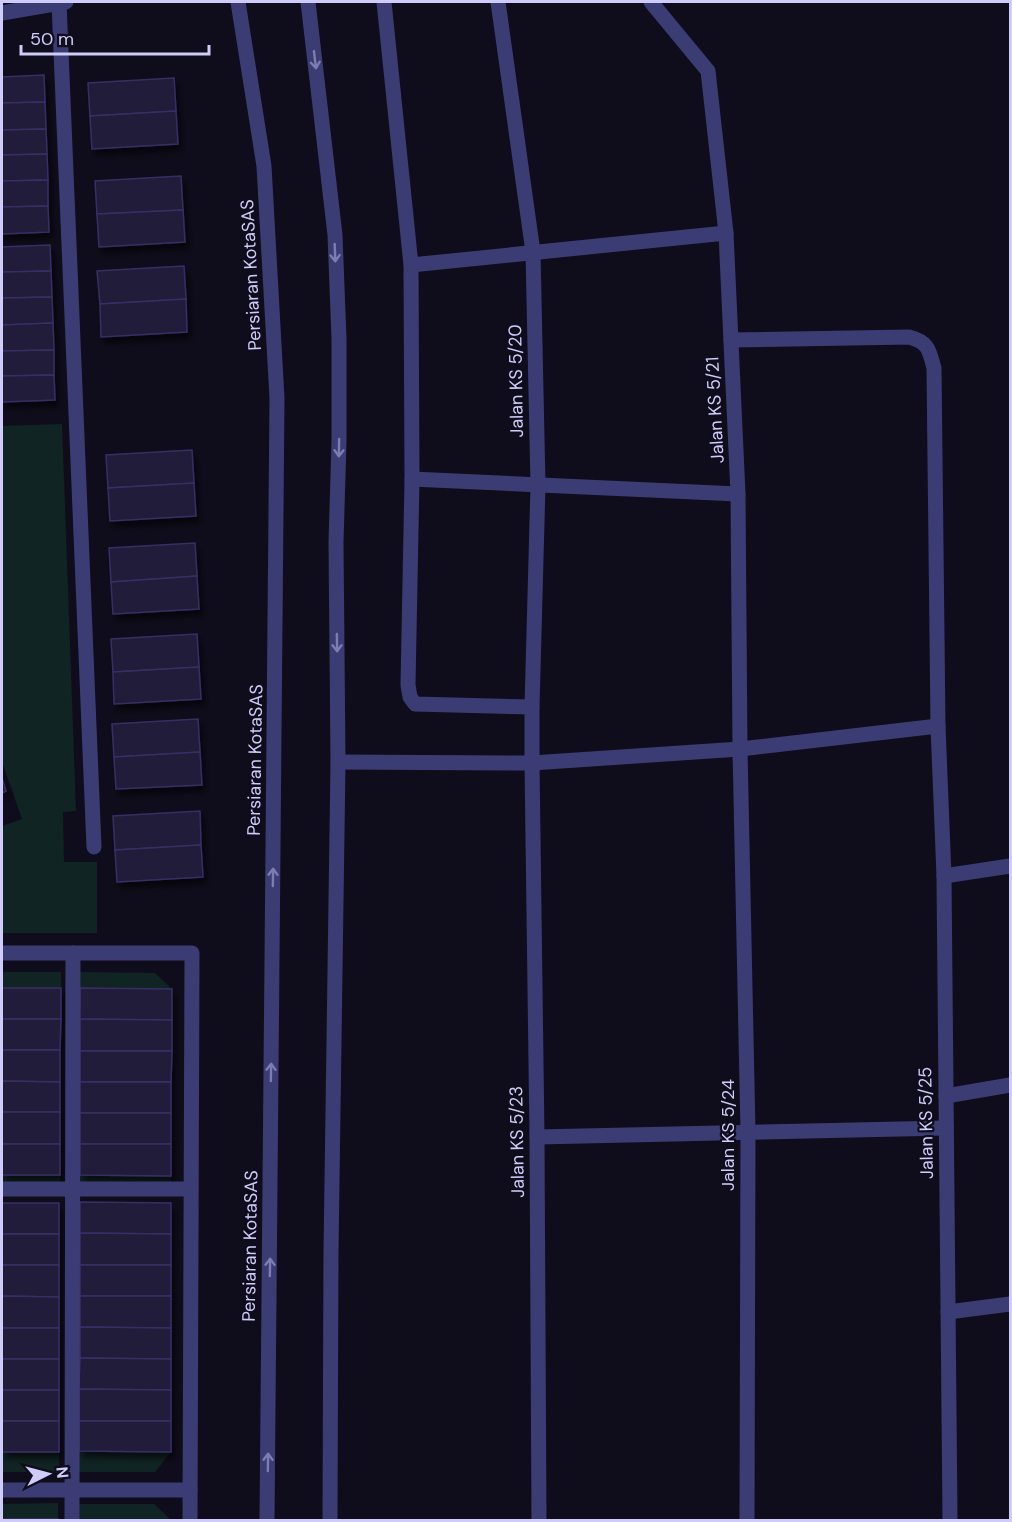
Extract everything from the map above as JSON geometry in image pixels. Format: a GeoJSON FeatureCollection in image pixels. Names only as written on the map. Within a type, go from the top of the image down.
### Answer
{"type":"FeatureCollection","features":[{"type":"Feature","properties":{"kind":"street"},"geometry":{"type":"LineString","coordinates":[[2,13],[62,2],[94,847]]}},
{"type":"Feature","properties":{"kind":"street","name":"Persiaran KotaSAS"},"geometry":{"type":"LineString","coordinates":[[238,2],[264,166],[278,398],[267,1521]]}},
{"type":"Feature","properties":{"kind":"street"},"geometry":{"type":"LineString","coordinates":[[308,2],[335,235],[339,350],[336,542],[338,762],[330,1521]]}},
{"type":"Feature","properties":{"kind":"street"},"geometry":{"type":"LineString","coordinates":[[384,2],[411,265],[412,479],[408,685],[410,698],[415,704],[532,707]]}},
{"type":"Feature","properties":{"kind":"street","name":"Jalan KS 5/20"},"geometry":{"type":"LineString","coordinates":[[498,2],[533,252],[538,485],[532,763]]}},
{"type":"Feature","properties":{"kind":"street","name":"Jalan KS 5/21"},"geometry":{"type":"LineString","coordinates":[[651,2],[708,71],[726,233],[732,340],[738,494],[740,749]]}},
{"type":"Feature","properties":{"kind":"street"},"geometry":{"type":"LineString","coordinates":[[411,265],[726,233]]}},
{"type":"Feature","properties":{"kind":"street","name":"Jalan KS 5/25"},"geometry":{"type":"LineString","coordinates":[[732,340],[909,337],[922,341],[930,352],[934,368],[938,726],[944,876],[950,1521]]}},
{"type":"Feature","properties":{"kind":"street"},"geometry":{"type":"LineString","coordinates":[[412,479],[738,494]]}},
{"type":"Feature","properties":{"kind":"street"},"geometry":{"type":"LineString","coordinates":[[338,762],[532,763],[740,749],[938,726]]}},
{"type":"Feature","properties":{"kind":"street","name":"Jalan KS 5/24"},"geometry":{"type":"LineString","coordinates":[[740,749],[748,1132],[747,1521]]}},
{"type":"Feature","properties":{"kind":"street","name":"Jalan KS 5/23"},"geometry":{"type":"LineString","coordinates":[[532,763],[539,1521]]}},
{"type":"Feature","properties":{"kind":"street"},"geometry":{"type":"LineString","coordinates":[[944,876],[1011,866]]}},
{"type":"Feature","properties":{"kind":"street"},"geometry":{"type":"LineString","coordinates":[[2,953],[192,952],[190,1521]]}},
{"type":"Feature","properties":{"kind":"street"},"geometry":{"type":"LineString","coordinates":[[72,1521],[73,953]]}},
{"type":"Feature","properties":{"kind":"street"},"geometry":{"type":"LineString","coordinates":[[946,1096],[1011,1085]]}},
{"type":"Feature","properties":{"kind":"street"},"geometry":{"type":"LineString","coordinates":[[537,1137],[946,1128]]}},
{"type":"Feature","properties":{"kind":"street"},"geometry":{"type":"LineString","coordinates":[[2,1189],[191,1189]]}},
{"type":"Feature","properties":{"kind":"street"},"geometry":{"type":"LineString","coordinates":[[948,1312],[1011,1304]]}},
{"type":"Feature","properties":{"kind":"street"},"geometry":{"type":"LineString","coordinates":[[2,1490],[190,1490]]}},
{"type":"Feature","properties":{"kind":"green space"},"geometry":{"type":"Polygon","coordinates":[[[62,424],[76,811],[63,812],[64,862],[97,862],[97,933],[2,933],[2,826],[22,819],[2,762],[2,426],[62,424]]]}},
{"type":"Feature","properties":{"kind":"green space"},"geometry":{"type":"Polygon","coordinates":[[[2,972],[61,972],[61,988],[2,988],[2,972]]]}},
{"type":"Feature","properties":{"kind":"green space"},"geometry":{"type":"Polygon","coordinates":[[[80,972],[155,973],[172,989],[80,988],[80,972]]]}},
{"type":"Feature","properties":{"kind":"green space"},"geometry":{"type":"Polygon","coordinates":[[[2,1175],[60,1175],[60,1182],[2,1182],[2,1175]]]}},
{"type":"Feature","properties":{"kind":"green space"},"geometry":{"type":"Polygon","coordinates":[[[80,1175],[171,1176],[171,1183],[80,1182],[80,1175]]]}},
{"type":"Feature","properties":{"kind":"green space"},"geometry":{"type":"Polygon","coordinates":[[[79,1451],[171,1452],[155,1472],[79,1472],[79,1451]]]}},
{"type":"Feature","properties":{"kind":"green space"},"geometry":{"type":"Polygon","coordinates":[[[2,1452],[59,1452],[59,1472],[2,1472],[2,1452]]]}},
{"type":"Feature","properties":{"kind":"green space"},"geometry":{"type":"Polygon","coordinates":[[[58,1503],[58,1519],[2,1519],[2,1504],[58,1503]]]}},
{"type":"Feature","properties":{"kind":"green space"},"geometry":{"type":"Polygon","coordinates":[[[79,1504],[154,1504],[171,1520],[79,1520],[79,1504]]]}},
{"type":"Feature","properties":{"kind":"building"},"geometry":{"type":"Polygon","coordinates":[[[44,75],[45,102],[2,103],[2,77],[44,75]]]}},
{"type":"Feature","properties":{"kind":"building"},"geometry":{"type":"Polygon","coordinates":[[[174,78],[176,111],[90,116],[88,83],[174,78]]]}},
{"type":"Feature","properties":{"kind":"building"},"geometry":{"type":"Polygon","coordinates":[[[45,102],[46,129],[2,130],[2,103],[45,102]]]}},
{"type":"Feature","properties":{"kind":"building"},"geometry":{"type":"Polygon","coordinates":[[[176,111],[178,144],[92,149],[90,116],[176,111]]]}},
{"type":"Feature","properties":{"kind":"building"},"geometry":{"type":"Polygon","coordinates":[[[46,129],[47,154],[2,155],[2,130],[46,129]]]}},
{"type":"Feature","properties":{"kind":"building"},"geometry":{"type":"Polygon","coordinates":[[[47,154],[48,180],[2,181],[2,155],[47,154]]]}},
{"type":"Feature","properties":{"kind":"building"},"geometry":{"type":"Polygon","coordinates":[[[181,176],[183,210],[97,214],[95,181],[181,176]]]}},
{"type":"Feature","properties":{"kind":"building"},"geometry":{"type":"Polygon","coordinates":[[[48,180],[48,206],[2,207],[2,181],[48,180]]]}},
{"type":"Feature","properties":{"kind":"building"},"geometry":{"type":"Polygon","coordinates":[[[48,206],[49,232],[2,234],[2,207],[48,206]]]}},
{"type":"Feature","properties":{"kind":"building"},"geometry":{"type":"Polygon","coordinates":[[[183,210],[185,242],[99,247],[97,214],[183,210]]]}},
{"type":"Feature","properties":{"kind":"building"},"geometry":{"type":"Polygon","coordinates":[[[50,245],[51,271],[2,272],[2,247],[50,245]]]}},
{"type":"Feature","properties":{"kind":"building"},"geometry":{"type":"Polygon","coordinates":[[[184,266],[186,299],[100,304],[97,271],[184,266]]]}},
{"type":"Feature","properties":{"kind":"building"},"geometry":{"type":"Polygon","coordinates":[[[51,271],[52,297],[2,298],[2,272],[51,271]]]}},
{"type":"Feature","properties":{"kind":"building"},"geometry":{"type":"Polygon","coordinates":[[[52,297],[53,323],[2,325],[2,298],[52,297]]]}},
{"type":"Feature","properties":{"kind":"building"},"geometry":{"type":"Polygon","coordinates":[[[186,299],[187,332],[101,337],[100,304],[186,299]]]}},
{"type":"Feature","properties":{"kind":"building"},"geometry":{"type":"Polygon","coordinates":[[[53,323],[54,350],[2,351],[2,325],[53,323]]]}},
{"type":"Feature","properties":{"kind":"building"},"geometry":{"type":"Polygon","coordinates":[[[54,350],[54,375],[2,376],[2,351],[54,350]]]}},
{"type":"Feature","properties":{"kind":"building"},"geometry":{"type":"Polygon","coordinates":[[[54,375],[55,400],[2,402],[2,376],[54,375]]]}},
{"type":"Feature","properties":{"kind":"building"},"geometry":{"type":"Polygon","coordinates":[[[192,450],[194,483],[108,488],[106,455],[192,450]]]}},
{"type":"Feature","properties":{"kind":"building"},"geometry":{"type":"Polygon","coordinates":[[[194,483],[196,516],[110,521],[108,488],[194,483]]]}},
{"type":"Feature","properties":{"kind":"building"},"geometry":{"type":"Polygon","coordinates":[[[195,543],[197,576],[111,582],[109,548],[195,543]]]}},
{"type":"Feature","properties":{"kind":"building"},"geometry":{"type":"Polygon","coordinates":[[[197,576],[199,609],[113,614],[111,582],[197,576]]]}},
{"type":"Feature","properties":{"kind":"building"},"geometry":{"type":"Polygon","coordinates":[[[197,634],[199,667],[113,672],[111,639],[197,634]]]}},
{"type":"Feature","properties":{"kind":"building"},"geometry":{"type":"Polygon","coordinates":[[[199,667],[201,699],[114,704],[113,672],[199,667]]]}},
{"type":"Feature","properties":{"kind":"building"},"geometry":{"type":"Polygon","coordinates":[[[198,719],[200,752],[114,757],[112,724],[198,719]]]}},
{"type":"Feature","properties":{"kind":"building"},"geometry":{"type":"Polygon","coordinates":[[[200,752],[202,785],[116,789],[114,757],[200,752]]]}},
{"type":"Feature","properties":{"kind":"building"},"geometry":{"type":"Polygon","coordinates":[[[2,778],[6,791],[2,793],[2,778]]]}},
{"type":"Feature","properties":{"kind":"building"},"geometry":{"type":"Polygon","coordinates":[[[200,811],[201,845],[115,850],[113,816],[200,811]]]}},
{"type":"Feature","properties":{"kind":"building"},"geometry":{"type":"Polygon","coordinates":[[[201,845],[203,877],[117,882],[115,850],[201,845]]]}},
{"type":"Feature","properties":{"kind":"building"},"geometry":{"type":"Polygon","coordinates":[[[2,988],[61,988],[61,1019],[2,1019],[2,988]]]}},
{"type":"Feature","properties":{"kind":"building"},"geometry":{"type":"Polygon","coordinates":[[[80,988],[172,989],[172,1020],[80,1019],[80,988]]]}},
{"type":"Feature","properties":{"kind":"building"},"geometry":{"type":"Polygon","coordinates":[[[2,1019],[61,1019],[60,1050],[2,1050],[2,1019]]]}},
{"type":"Feature","properties":{"kind":"building"},"geometry":{"type":"Polygon","coordinates":[[[80,1019],[172,1020],[172,1051],[80,1051],[80,1019]]]}},
{"type":"Feature","properties":{"kind":"building"},"geometry":{"type":"Polygon","coordinates":[[[2,1050],[60,1050],[60,1082],[2,1081],[2,1050]]]}},
{"type":"Feature","properties":{"kind":"building"},"geometry":{"type":"Polygon","coordinates":[[[80,1051],[172,1051],[171,1082],[80,1082],[80,1051]]]}},
{"type":"Feature","properties":{"kind":"building"},"geometry":{"type":"Polygon","coordinates":[[[2,1081],[60,1082],[60,1112],[2,1112],[2,1081]]]}},
{"type":"Feature","properties":{"kind":"building"},"geometry":{"type":"Polygon","coordinates":[[[80,1082],[171,1082],[171,1113],[80,1113],[80,1082]]]}},
{"type":"Feature","properties":{"kind":"building"},"geometry":{"type":"Polygon","coordinates":[[[2,1112],[60,1112],[60,1144],[2,1144],[2,1112]]]}},
{"type":"Feature","properties":{"kind":"building"},"geometry":{"type":"Polygon","coordinates":[[[80,1113],[171,1113],[171,1144],[80,1144],[80,1113]]]}},
{"type":"Feature","properties":{"kind":"building"},"geometry":{"type":"Polygon","coordinates":[[[2,1144],[60,1144],[60,1175],[2,1175],[2,1144]]]}},
{"type":"Feature","properties":{"kind":"building"},"geometry":{"type":"Polygon","coordinates":[[[80,1144],[171,1144],[171,1176],[80,1175],[80,1144]]]}},
{"type":"Feature","properties":{"kind":"building"},"geometry":{"type":"Polygon","coordinates":[[[80,1202],[171,1203],[171,1234],[80,1233],[80,1202]]]}},
{"type":"Feature","properties":{"kind":"building"},"geometry":{"type":"Polygon","coordinates":[[[2,1203],[59,1203],[59,1234],[2,1234],[2,1203]]]}},
{"type":"Feature","properties":{"kind":"building"},"geometry":{"type":"Polygon","coordinates":[[[80,1233],[171,1234],[171,1265],[80,1265],[80,1233]]]}},
{"type":"Feature","properties":{"kind":"building"},"geometry":{"type":"Polygon","coordinates":[[[2,1234],[59,1234],[59,1265],[2,1265],[2,1234]]]}},
{"type":"Feature","properties":{"kind":"building"},"geometry":{"type":"Polygon","coordinates":[[[2,1265],[59,1265],[59,1297],[2,1296],[2,1265]]]}},
{"type":"Feature","properties":{"kind":"building"},"geometry":{"type":"Polygon","coordinates":[[[80,1265],[171,1265],[171,1296],[80,1296],[80,1265]]]}},
{"type":"Feature","properties":{"kind":"building"},"geometry":{"type":"Polygon","coordinates":[[[2,1296],[59,1297],[59,1328],[2,1328],[2,1296]]]}},
{"type":"Feature","properties":{"kind":"building"},"geometry":{"type":"Polygon","coordinates":[[[80,1296],[171,1296],[171,1328],[80,1327],[80,1296]]]}},
{"type":"Feature","properties":{"kind":"building"},"geometry":{"type":"Polygon","coordinates":[[[80,1327],[171,1328],[171,1359],[80,1358],[80,1327]]]}},
{"type":"Feature","properties":{"kind":"building"},"geometry":{"type":"Polygon","coordinates":[[[2,1328],[59,1328],[59,1359],[2,1359],[2,1328]]]}},
{"type":"Feature","properties":{"kind":"building"},"geometry":{"type":"Polygon","coordinates":[[[80,1358],[171,1359],[171,1390],[79,1389],[80,1358]]]}},
{"type":"Feature","properties":{"kind":"building"},"geometry":{"type":"Polygon","coordinates":[[[2,1359],[59,1359],[59,1390],[2,1390],[2,1359]]]}},
{"type":"Feature","properties":{"kind":"building"},"geometry":{"type":"Polygon","coordinates":[[[79,1389],[171,1390],[171,1421],[79,1421],[79,1389]]]}},
{"type":"Feature","properties":{"kind":"building"},"geometry":{"type":"Polygon","coordinates":[[[2,1390],[59,1390],[59,1421],[2,1421],[2,1390]]]}},
{"type":"Feature","properties":{"kind":"building"},"geometry":{"type":"Polygon","coordinates":[[[2,1421],[59,1421],[59,1452],[2,1452],[2,1421]]]}},
{"type":"Feature","properties":{"kind":"building"},"geometry":{"type":"Polygon","coordinates":[[[79,1421],[171,1421],[171,1452],[79,1451],[79,1421]]]}},
{"type":"Feature","properties":{"kind":"building"},"geometry":{"type":"Polygon","coordinates":[[[58,1519],[58,1520],[2,1520],[58,1519]]]}}]}
